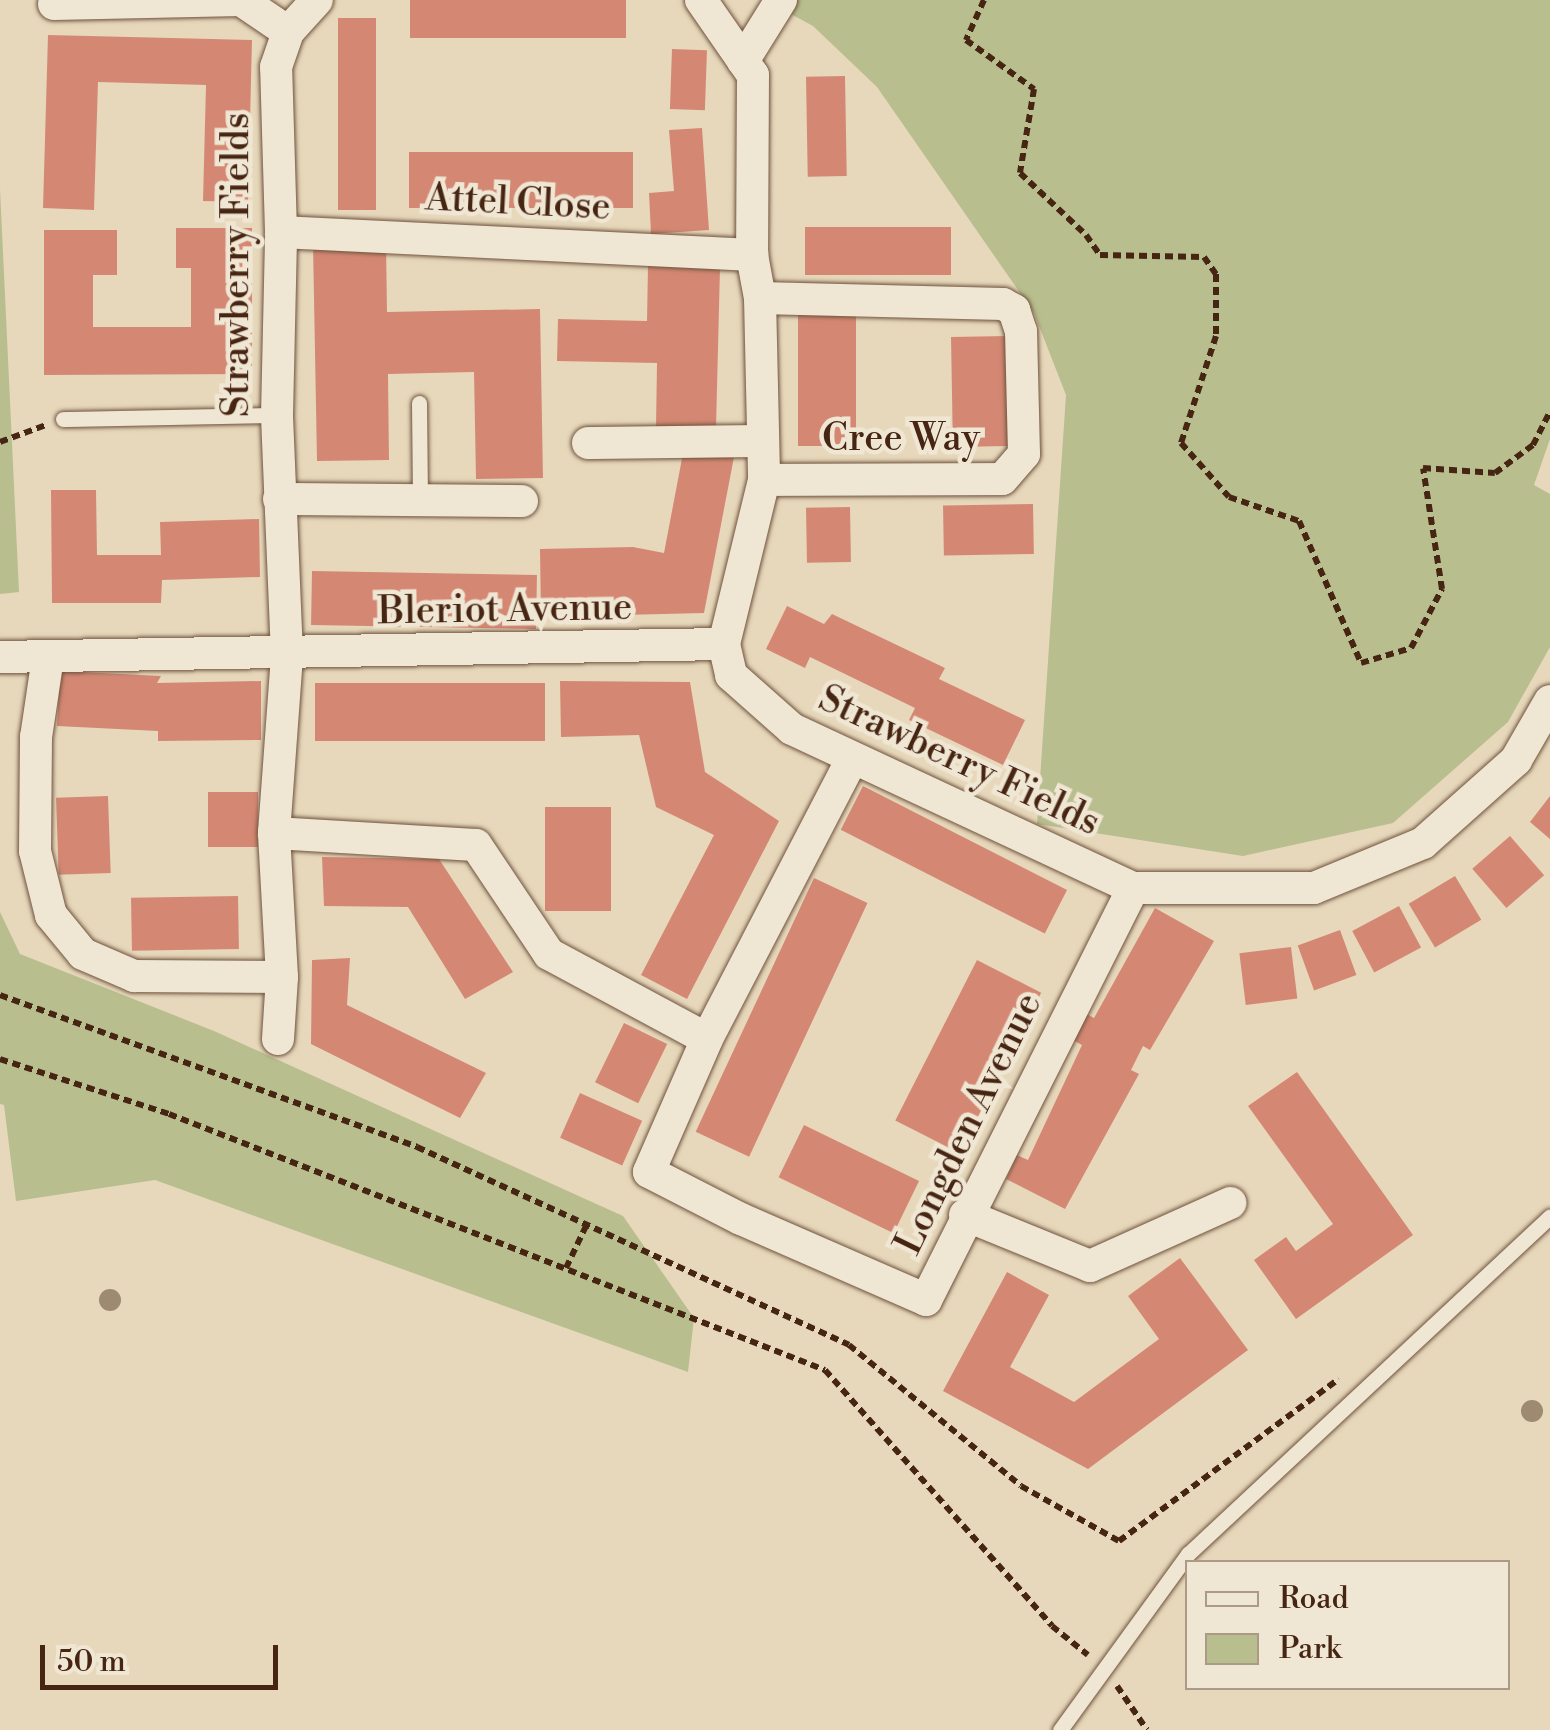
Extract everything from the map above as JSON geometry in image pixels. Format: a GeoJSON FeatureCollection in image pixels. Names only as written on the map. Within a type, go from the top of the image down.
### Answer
{"type":"FeatureCollection","features":[{"type":"Feature","properties":{"kind":"street"},"geometry":{"type":"LineString","coordinates":[[54,4],[241,0],[288,32]]}},
{"type":"Feature","properties":{"kind":"street","name":"Strawberry Fields"},"geometry":{"type":"LineString","coordinates":[[278,1039],[282,977],[274,833],[286,656],[277,416],[281,232],[276,67],[288,32],[317,0]]}},
{"type":"Feature","properties":{"kind":"street"},"geometry":{"type":"LineString","coordinates":[[701,0],[752,74],[752,255],[760,298],[764,480],[724,644]]}},
{"type":"Feature","properties":{"kind":"street"},"geometry":{"type":"LineString","coordinates":[[743,61],[780,0]]}},
{"type":"Feature","properties":{"kind":"street","name":"Attel Close"},"geometry":{"type":"LineString","coordinates":[[281,232],[752,255]]}},
{"type":"Feature","properties":{"kind":"street","name":"Cree Way"},"geometry":{"type":"LineString","coordinates":[[760,298],[991,300],[1014,310],[1020,331],[1024,454],[1002,479],[764,480]]}},
{"type":"Feature","properties":{"kind":"street"},"geometry":{"type":"LineString","coordinates":[[588,443],[762,441]]}},
{"type":"Feature","properties":{"kind":"street"},"geometry":{"type":"LineString","coordinates":[[279,499],[522,501]]}},
{"type":"Feature","properties":{"kind":"street","name":"Strawberry Fields"},"geometry":{"type":"LineString","coordinates":[[724,644],[731,675],[792,730],[1132,888],[1314,888],[1422,843],[1516,760],[1550,701]]}},
{"type":"Feature","properties":{"kind":"street","name":"Bleriot Avenue"},"geometry":{"type":"LineString","coordinates":[[286,656],[724,644]]}},
{"type":"Feature","properties":{"kind":"street"},"geometry":{"type":"LineString","coordinates":[[0,658],[286,656]]}},
{"type":"Feature","properties":{"kind":"street"},"geometry":{"type":"LineString","coordinates":[[48,657],[36,737],[35,851],[51,915],[83,954],[134,976],[282,977]]}},
{"type":"Feature","properties":{"kind":"street","name":"Longden Avenue"},"geometry":{"type":"LineString","coordinates":[[852,759],[706,1038],[649,1172],[926,1300],[1132,888]]}},
{"type":"Feature","properties":{"kind":"street"},"geometry":{"type":"LineString","coordinates":[[274,833],[476,845],[549,954],[706,1038]]}},
{"type":"Feature","properties":{"kind":"street"},"geometry":{"type":"LineString","coordinates":[[965,1216],[1090,1266],[1230,1204]]}},
{"type":"Feature","properties":{"kind":"lane"},"geometry":{"type":"LineString","coordinates":[[419,403],[420,500]]}},
{"type":"Feature","properties":{"kind":"lane"},"geometry":{"type":"LineString","coordinates":[[63,419],[277,416]]}},
{"type":"Feature","properties":{"kind":"lane"},"geometry":{"type":"LineString","coordinates":[[1187,1560],[1200,1542],[1550,1217]]}},
{"type":"Feature","properties":{"kind":"lane"},"geometry":{"type":"LineString","coordinates":[[1060,1730],[1185,1562]]}},
{"type":"Feature","properties":{"kind":"path"},"geometry":{"type":"LineString","coordinates":[[984,0],[966,40],[1034,89],[1020,173],[1086,235],[1100,255],[1204,256],[1216,274],[1216,336],[1181,443],[1230,497],[1299,521],[1361,664],[1411,648],[1442,589],[1423,468],[1496,474],[1533,444],[1550,411]]}},
{"type":"Feature","properties":{"kind":"path"},"geometry":{"type":"LineString","coordinates":[[0,442],[63,419]]}},
{"type":"Feature","properties":{"kind":"path"},"geometry":{"type":"LineString","coordinates":[[0,1059],[169,1114],[825,1370],[1052,1626],[1106,1669],[1147,1730]]}},
{"type":"Feature","properties":{"kind":"path"},"geometry":{"type":"LineString","coordinates":[[566,1268],[586,1226]]}},
{"type":"Feature","properties":{"kind":"green space"},"geometry":{"type":"Polygon","coordinates":[[[765,0],[1550,0],[1550,439],[1534,485],[1550,494],[1550,647],[1508,722],[1393,823],[1243,856],[1037,824],[1066,395],[1034,313],[877,87],[813,26],[765,0]]]}},
{"type":"Feature","properties":{"kind":"green space"},"geometry":{"type":"Polygon","coordinates":[[[0,189],[19,592],[0,594],[0,189]]]}},
{"type":"Feature","properties":{"kind":"green space"},"geometry":{"type":"Polygon","coordinates":[[[0,912],[20,954],[214,1031],[623,1216],[694,1318],[688,1372],[155,1180],[16,1201],[4,1105],[0,1104],[0,912]]]}},
{"type":"Feature","properties":{"kind":"building"},"geometry":{"type":"Polygon","coordinates":[[[410,0],[626,0],[626,38],[410,38],[410,0]]]}},
{"type":"Feature","properties":{"kind":"building"},"geometry":{"type":"Polygon","coordinates":[[[338,18],[376,18],[376,210],[338,210],[338,18]]]}},
{"type":"Feature","properties":{"kind":"building"},"geometry":{"type":"Polygon","coordinates":[[[48,35],[252,40],[248,202],[203,201],[206,85],[98,82],[94,210],[43,208],[48,35]]]}},
{"type":"Feature","properties":{"kind":"building"},"geometry":{"type":"Polygon","coordinates":[[[672,49],[707,50],[705,110],[670,109],[672,49]]]}},
{"type":"Feature","properties":{"kind":"building"},"geometry":{"type":"Polygon","coordinates":[[[845,76],[847,176],[808,177],[806,77],[845,76]]]}},
{"type":"Feature","properties":{"kind":"building"},"geometry":{"type":"Polygon","coordinates":[[[702,128],[709,230],[651,234],[649,193],[674,191],[669,130],[702,128]]]}},
{"type":"Feature","properties":{"kind":"building"},"geometry":{"type":"Polygon","coordinates":[[[409,152],[633,152],[633,208],[409,208],[409,152]]]}},
{"type":"Feature","properties":{"kind":"building"},"geometry":{"type":"Polygon","coordinates":[[[805,227],[951,227],[951,275],[805,275],[805,227]]]}},
{"type":"Feature","properties":{"kind":"building"},"geometry":{"type":"Polygon","coordinates":[[[176,228],[252,228],[252,374],[44,375],[44,230],[117,230],[117,275],[93,275],[93,327],[191,327],[191,268],[176,268],[176,228]]]}},
{"type":"Feature","properties":{"kind":"building"},"geometry":{"type":"Polygon","coordinates":[[[386,242],[387,312],[540,309],[543,478],[476,479],[474,372],[388,374],[389,460],[317,461],[313,244],[386,242]]]}},
{"type":"Feature","properties":{"kind":"building"},"geometry":{"type":"Polygon","coordinates":[[[648,266],[720,268],[716,428],[656,427],[657,363],[557,361],[558,319],[647,321],[648,266]]]}},
{"type":"Feature","properties":{"kind":"building"},"geometry":{"type":"Polygon","coordinates":[[[798,313],[856,313],[856,446],[798,446],[798,313]]]}},
{"type":"Feature","properties":{"kind":"building"},"geometry":{"type":"Polygon","coordinates":[[[1008,336],[1010,446],[953,447],[951,337],[1008,336]]]}},
{"type":"Feature","properties":{"kind":"building"},"geometry":{"type":"Polygon","coordinates":[[[684,448],[734,457],[704,613],[541,617],[540,549],[633,547],[664,553],[684,448]]]}},
{"type":"Feature","properties":{"kind":"building"},"geometry":{"type":"Polygon","coordinates":[[[51,490],[96,490],[97,555],[161,555],[160,522],[259,519],[260,577],[162,580],[161,603],[52,603],[51,490]]]}},
{"type":"Feature","properties":{"kind":"building"},"geometry":{"type":"Polygon","coordinates":[[[1033,504],[1034,554],[944,556],[943,506],[1033,504]]]}},
{"type":"Feature","properties":{"kind":"building"},"geometry":{"type":"Polygon","coordinates":[[[850,507],[851,562],[807,563],[806,508],[850,507]]]}},
{"type":"Feature","properties":{"kind":"building"},"geometry":{"type":"Polygon","coordinates":[[[312,571],[537,575],[536,629],[311,625],[312,571]]]}},
{"type":"Feature","properties":{"kind":"building"},"geometry":{"type":"Polygon","coordinates":[[[787,606],[824,624],[832,614],[945,668],[939,679],[1025,720],[1003,765],[909,720],[915,708],[810,657],[805,668],[766,649],[787,606]]]}},
{"type":"Feature","properties":{"kind":"building"},"geometry":{"type":"Polygon","coordinates":[[[60,671],[161,676],[157,683],[261,681],[261,740],[158,741],[158,731],[57,726],[60,671]]]}},
{"type":"Feature","properties":{"kind":"building"},"geometry":{"type":"Polygon","coordinates":[[[560,681],[690,682],[705,772],[779,821],[687,999],[641,975],[714,835],[656,807],[639,735],[561,737],[560,681]]]}},
{"type":"Feature","properties":{"kind":"building"},"geometry":{"type":"Polygon","coordinates":[[[315,683],[545,683],[545,741],[315,741],[315,683]]]}},
{"type":"Feature","properties":{"kind":"building"},"geometry":{"type":"Polygon","coordinates":[[[863,786],[1067,890],[1045,934],[841,830],[863,786]]]}},
{"type":"Feature","properties":{"kind":"building"},"geometry":{"type":"Polygon","coordinates":[[[208,792],[258,792],[258,847],[208,847],[208,792]]]}},
{"type":"Feature","properties":{"kind":"building"},"geometry":{"type":"Polygon","coordinates":[[[108,796],[111,873],[59,875],[56,798],[108,796]]]}},
{"type":"Feature","properties":{"kind":"building"},"geometry":{"type":"Polygon","coordinates":[[[1550,796],[1550,839],[1530,822],[1550,796]]]}},
{"type":"Feature","properties":{"kind":"building"},"geometry":{"type":"Polygon","coordinates":[[[545,807],[611,807],[611,911],[545,911],[545,807]]]}},
{"type":"Feature","properties":{"kind":"building"},"geometry":{"type":"Polygon","coordinates":[[[1510,836],[1544,875],[1506,908],[1472,869],[1510,836]]]}},
{"type":"Feature","properties":{"kind":"building"},"geometry":{"type":"Polygon","coordinates":[[[322,857],[439,859],[513,972],[465,999],[408,907],[324,906],[322,857]]]}},
{"type":"Feature","properties":{"kind":"building"},"geometry":{"type":"Polygon","coordinates":[[[1455,876],[1481,920],[1435,948],[1409,904],[1455,876]]]}},
{"type":"Feature","properties":{"kind":"building"},"geometry":{"type":"Polygon","coordinates":[[[814,878],[867,903],[749,1157],[696,1132],[814,878]]]}},
{"type":"Feature","properties":{"kind":"building"},"geometry":{"type":"Polygon","coordinates":[[[238,896],[239,949],[132,951],[131,898],[238,896]]]}},
{"type":"Feature","properties":{"kind":"building"},"geometry":{"type":"Polygon","coordinates":[[[1399,906],[1421,947],[1374,972],[1352,931],[1399,906]]]}},
{"type":"Feature","properties":{"kind":"building"},"geometry":{"type":"Polygon","coordinates":[[[1155,908],[1214,941],[1150,1050],[1143,1046],[1131,1070],[1139,1074],[1065,1209],[1006,1179],[1017,1155],[1028,1160],[1082,1045],[1069,1038],[1083,1012],[1094,1018],[1155,908]]]}},
{"type":"Feature","properties":{"kind":"building"},"geometry":{"type":"Polygon","coordinates":[[[1340,930],[1356,975],[1314,990],[1298,945],[1340,930]]]}},
{"type":"Feature","properties":{"kind":"building"},"geometry":{"type":"Polygon","coordinates":[[[1291,947],[1297,999],[1246,1005],[1239,953],[1291,947]]]}},
{"type":"Feature","properties":{"kind":"building"},"geometry":{"type":"Polygon","coordinates":[[[350,958],[347,1005],[486,1073],[460,1118],[311,1044],[312,960],[350,958]]]}},
{"type":"Feature","properties":{"kind":"building"},"geometry":{"type":"Polygon","coordinates":[[[977,960],[1041,993],[959,1153],[895,1120],[977,960]]]}},
{"type":"Feature","properties":{"kind":"building"},"geometry":{"type":"Polygon","coordinates":[[[624,1023],[667,1044],[638,1103],[595,1082],[624,1023]]]}},
{"type":"Feature","properties":{"kind":"building"},"geometry":{"type":"Polygon","coordinates":[[[1297,1072],[1413,1235],[1296,1319],[1254,1260],[1286,1237],[1296,1251],[1333,1224],[1248,1106],[1297,1072]]]}},
{"type":"Feature","properties":{"kind":"building"},"geometry":{"type":"Polygon","coordinates":[[[580,1093],[642,1121],[622,1165],[560,1138],[580,1093]]]}},
{"type":"Feature","properties":{"kind":"building"},"geometry":{"type":"Polygon","coordinates":[[[804,1125],[919,1181],[894,1233],[779,1177],[804,1125]]]}},
{"type":"Feature","properties":{"kind":"building"},"geometry":{"type":"Polygon","coordinates":[[[1180,1258],[1248,1350],[1088,1469],[943,1391],[1007,1272],[1049,1295],[1010,1367],[1074,1402],[1159,1339],[1128,1296],[1180,1258]]]}}]}
